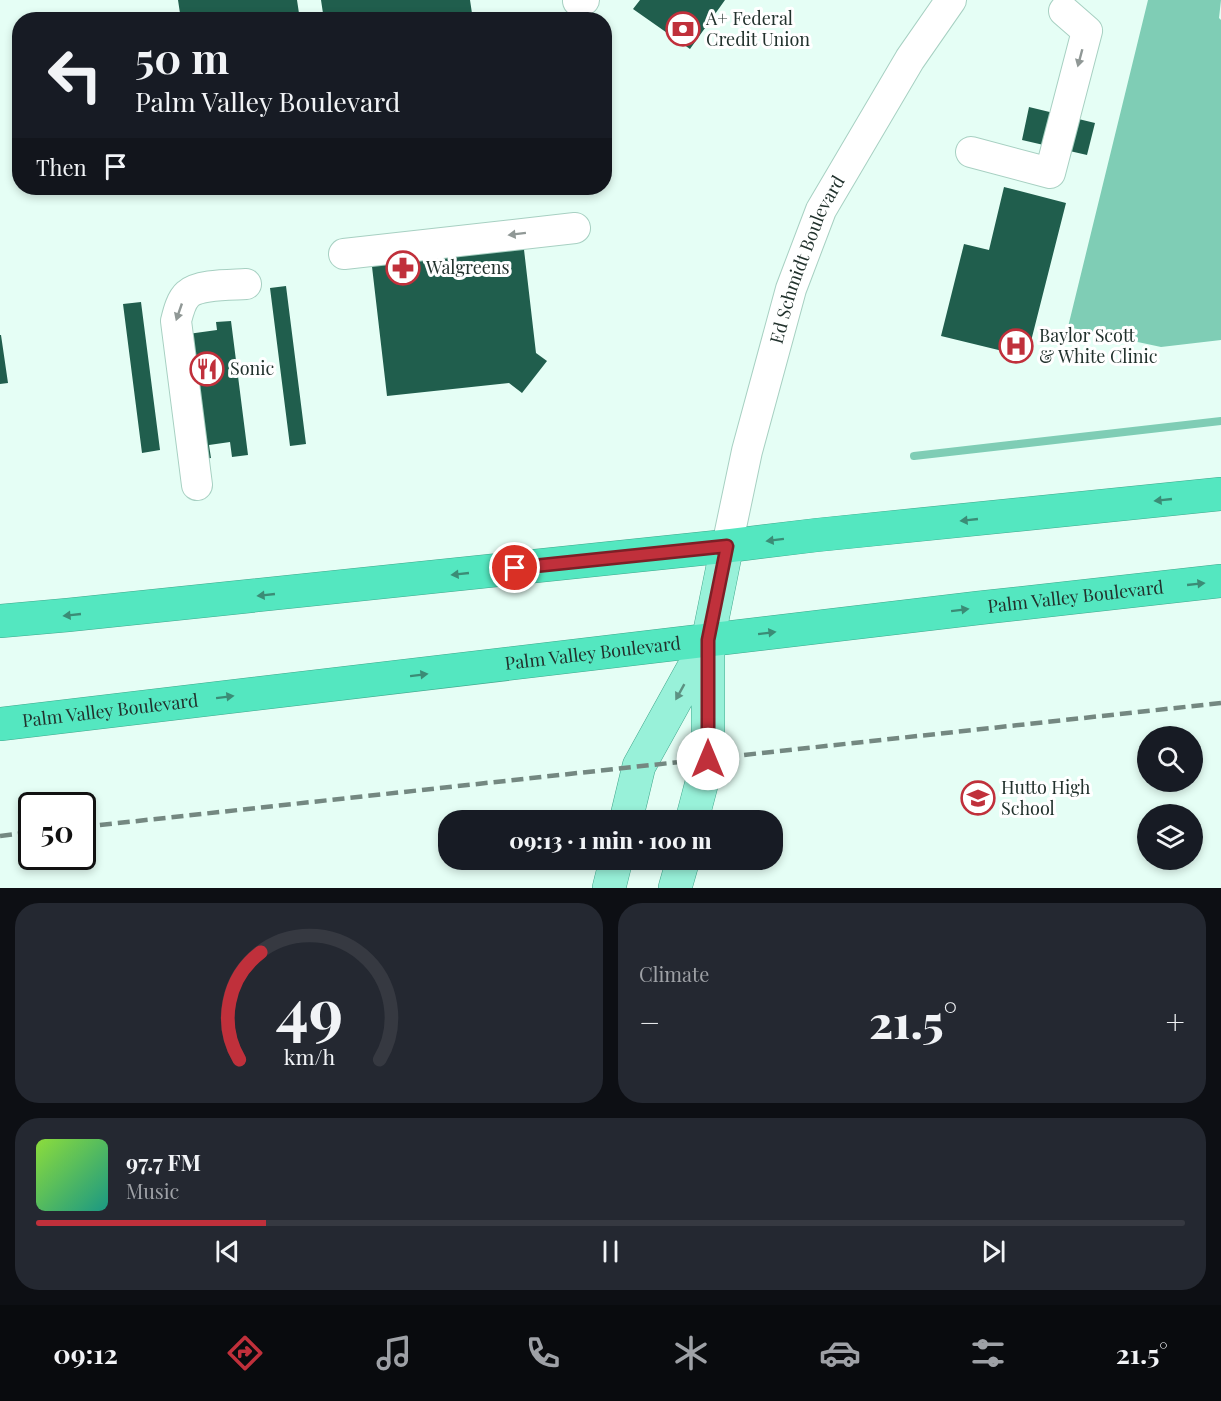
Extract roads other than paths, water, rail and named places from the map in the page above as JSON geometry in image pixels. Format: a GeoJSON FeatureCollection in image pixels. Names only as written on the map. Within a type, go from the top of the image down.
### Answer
{"type":"FeatureCollection","features":[{"type":"Feature","properties":{"kind":"highway"},"geometry":{"type":"LineString","coordinates":[[0,621],[1221,494]]}},
{"type":"Feature","properties":{"kind":"highway","name":"Palm Valley Boulevard"},"geometry":{"type":"LineString","coordinates":[[0,724],[1221,581]]}},
{"type":"Feature","properties":{"kind":"main road"},"geometry":{"type":"LineString","coordinates":[[695,810],[708,759],[708,640],[727,546]]}},
{"type":"Feature","properties":{"kind":"main road"},"geometry":{"type":"LineString","coordinates":[[628,810],[639,766],[708,640]]}},
{"type":"Feature","properties":{"kind":"main road"},"geometry":{"type":"LineString","coordinates":[[609,888],[614,870]]}},
{"type":"Feature","properties":{"kind":"main road"},"geometry":{"type":"LineString","coordinates":[[675,888],[680,870]]}},
{"type":"Feature","properties":{"kind":"street","name":"Ed Schmidt Boulevard"},"geometry":{"type":"LineString","coordinates":[[727,546],[747,451],[791,289],[821,210],[910,59],[951,0]]}},
{"type":"Feature","properties":{"kind":"street"},"geometry":{"type":"LineString","coordinates":[[970,152],[1050,173],[1087,31],[1064,11]]}},
{"type":"Feature","properties":{"kind":"street"},"geometry":{"type":"LineString","coordinates":[[344,254],[576,228]]}},
{"type":"Feature","properties":{"kind":"street"},"geometry":{"type":"LineString","coordinates":[[197,485],[176,321],[187,294],[201,288],[246,284]]}},
{"type":"Feature","properties":{"kind":"waterway"},"geometry":{"type":"LineString","coordinates":[[914,456],[1221,421]]}},
{"type":"Feature","properties":{"kind":"railway"},"geometry":{"type":"LineString","coordinates":[[96,825],[1221,703]]}},
{"type":"Feature","properties":{"kind":"railway"},"geometry":{"type":"LineString","coordinates":[[0,836],[18,834]]}},
{"type":"Feature","properties":{"kind":"place","name":"A+ Federal Credit Union"},"geometry":{"type":"Point","coordinates":[683,29]}},
{"type":"Feature","properties":{"kind":"place","name":"Walgreens"},"geometry":{"type":"Point","coordinates":[403,268]}},
{"type":"Feature","properties":{"kind":"place","name":"Baylor Scott & White Clinic"},"geometry":{"type":"Point","coordinates":[1016,346]}},
{"type":"Feature","properties":{"kind":"place","name":"Sonic"},"geometry":{"type":"Point","coordinates":[207,369]}},
{"type":"Feature","properties":{"kind":"place","name":"Hutto High School"},"geometry":{"type":"Point","coordinates":[978,798]}}]}
